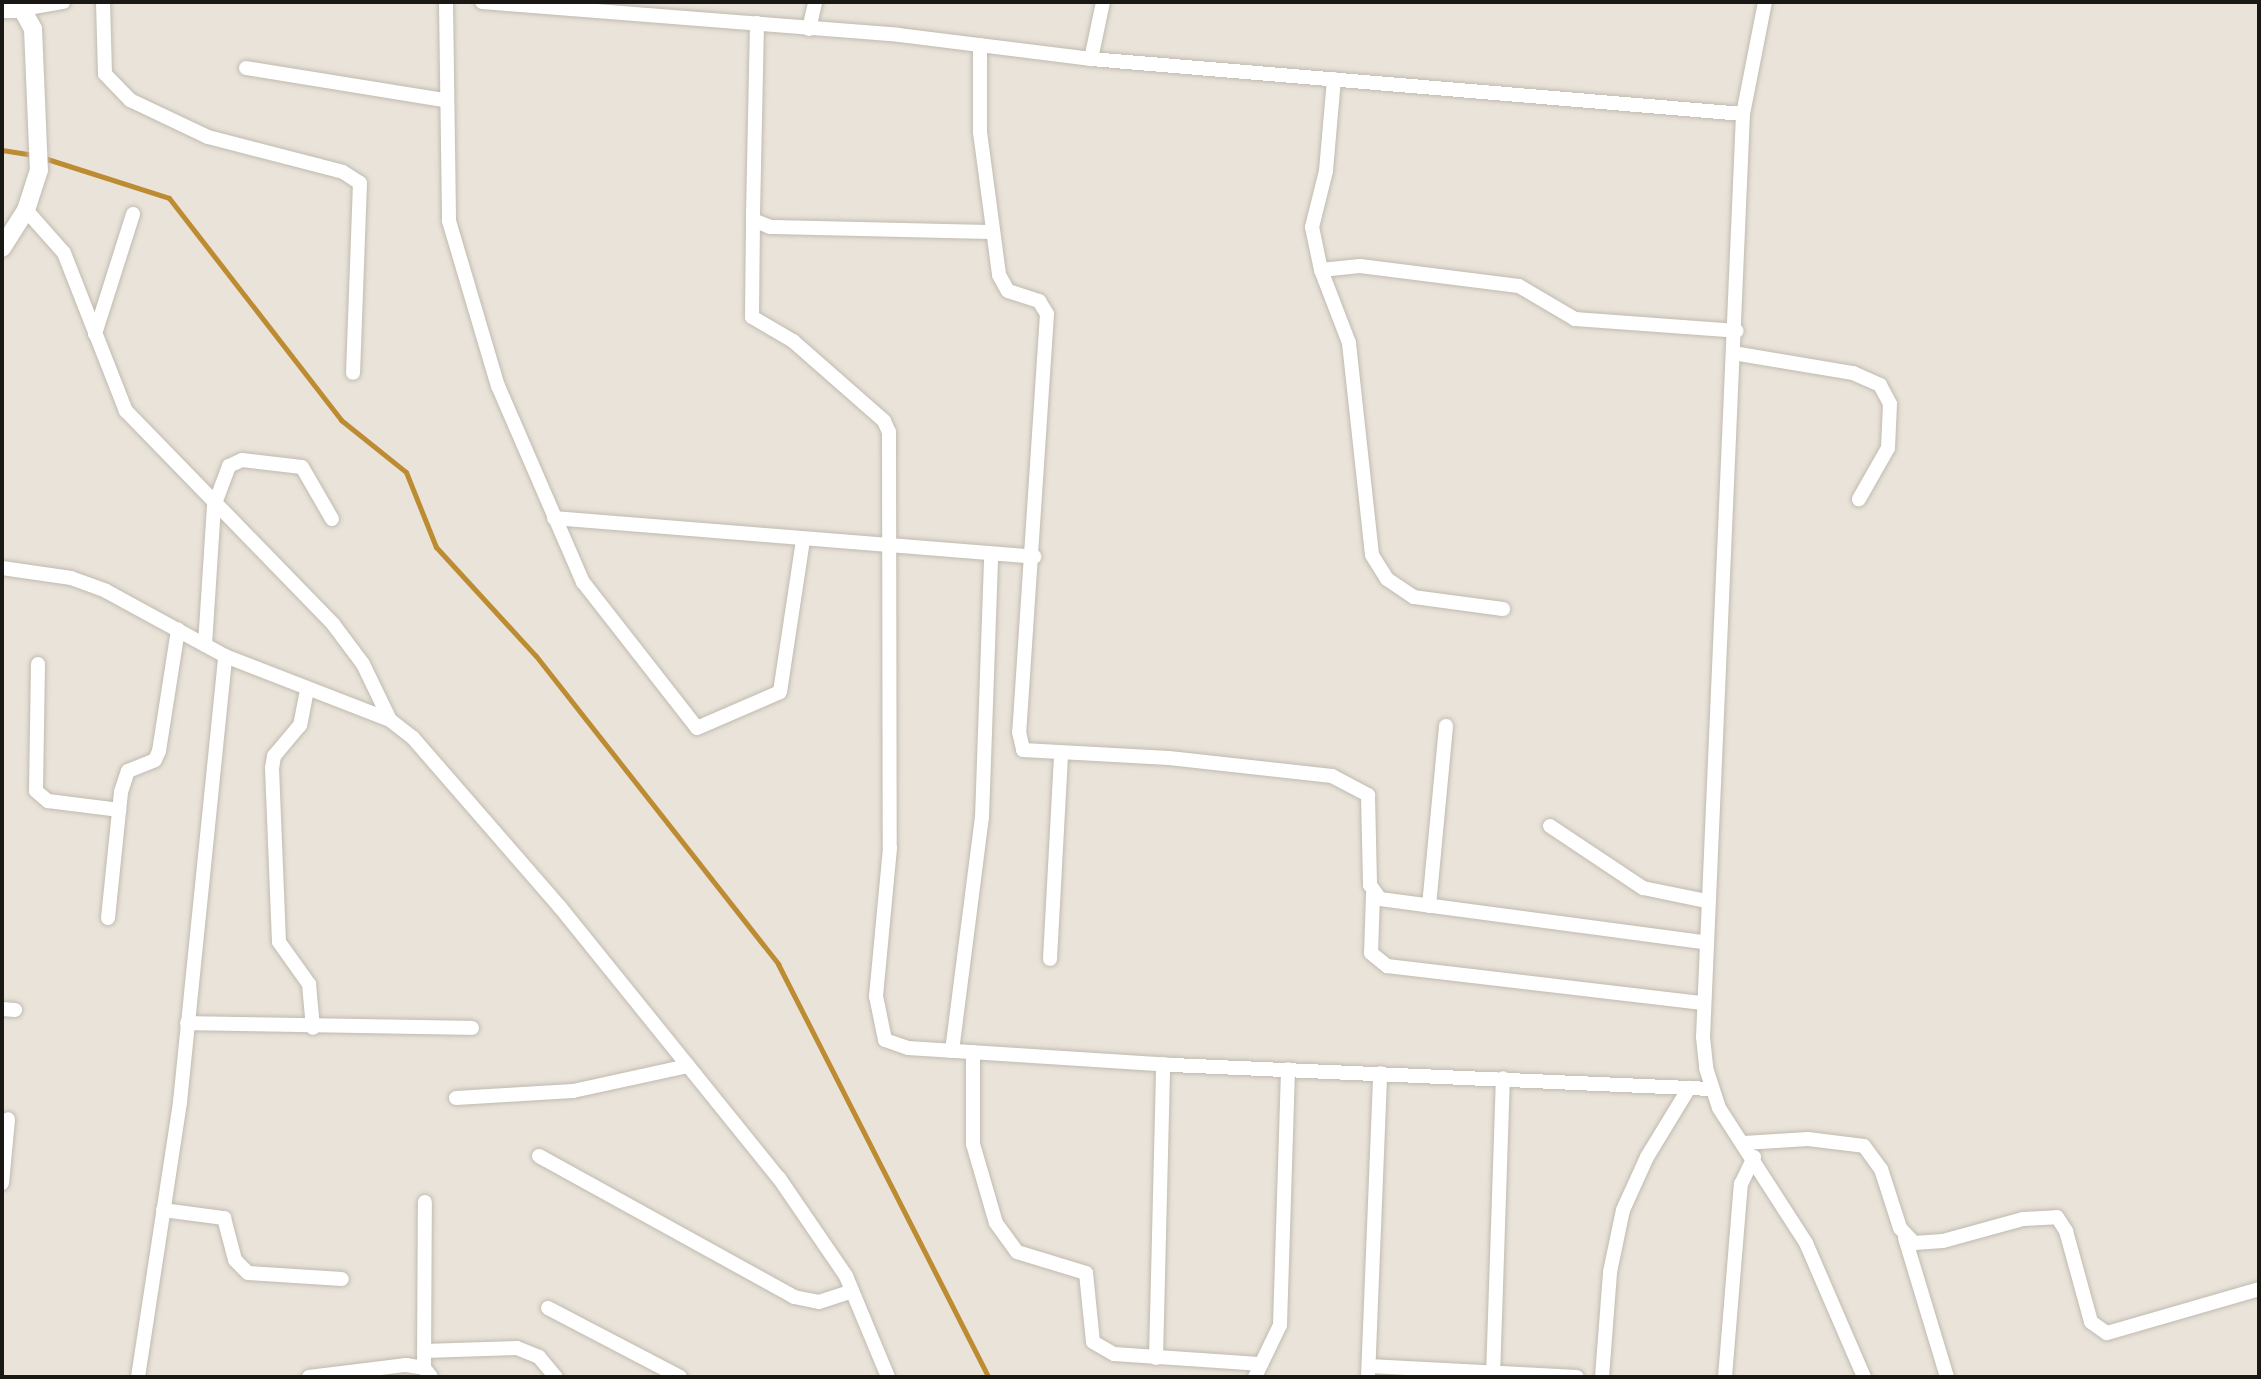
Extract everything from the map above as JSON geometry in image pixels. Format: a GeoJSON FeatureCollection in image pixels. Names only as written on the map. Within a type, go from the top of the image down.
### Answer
{"type":"FeatureCollection","features":[{"type":"Feature","properties":{"kind":"street"},"geometry":{"type":"LineString","coordinates":[[2,9],[63,2]]}},
{"type":"Feature","properties":{"kind":"street"},"geometry":{"type":"LineString","coordinates":[[103,2],[105,74],[130,100],[208,137],[343,172],[360,183],[353,373]]}},
{"type":"Feature","properties":{"kind":"street"},"geometry":{"type":"LineString","coordinates":[[446,2],[444,100],[454,252],[498,386],[554,518],[603,611],[697,728],[780,692],[803,540]]}},
{"type":"Feature","properties":{"kind":"street"},"geometry":{"type":"LineString","coordinates":[[482,2],[757,23],[1091,59],[1743,114]]}},
{"type":"Feature","properties":{"kind":"street"},"geometry":{"type":"LineString","coordinates":[[809,29],[815,2]]}},
{"type":"Feature","properties":{"kind":"street"},"geometry":{"type":"LineString","coordinates":[[1091,59],[1103,2]]}},
{"type":"Feature","properties":{"kind":"street"},"geometry":{"type":"LineString","coordinates":[[1765,2],[1743,114],[1737,331],[1733,353],[1703,1003],[1711,1089],[1830,1290],[1864,1377]]}},
{"type":"Feature","properties":{"kind":"street"},"geometry":{"type":"LineString","coordinates":[[2,248],[26,210],[39,170],[33,29],[22,9]]}},
{"type":"Feature","properties":{"kind":"street"},"geometry":{"type":"LineString","coordinates":[[757,23],[752,317],[793,341],[884,421],[889,432],[885,545],[890,848],[877,1017],[885,1040],[893,1046],[1163,1064],[1711,1089]]}},
{"type":"Feature","properties":{"kind":"street"},"geometry":{"type":"LineString","coordinates":[[980,45],[980,132],[1003,285],[1039,301],[1047,314],[1034,557],[1019,743],[1031,753],[1169,758],[1348,782],[1368,795],[1373,894],[1371,953],[1387,966],[1703,1003]]}},
{"type":"Feature","properties":{"kind":"street"},"geometry":{"type":"LineString","coordinates":[[246,68],[444,100]]}},
{"type":"Feature","properties":{"kind":"street"},"geometry":{"type":"LineString","coordinates":[[1334,79],[1326,171],[1312,227],[1321,270],[1349,343],[1367,534],[1379,570],[1402,590],[1429,602],[1503,609]]}},
{"type":"Feature","properties":{"kind":"street"},"geometry":{"type":"LineString","coordinates":[[26,210],[64,253],[126,411],[214,506],[333,624],[363,664],[390,720],[458,787],[779,1178],[852,1291],[888,1377]]}},
{"type":"Feature","properties":{"kind":"street"},"geometry":{"type":"LineString","coordinates":[[95,335],[133,214]]}},
{"type":"Feature","properties":{"kind":"street"},"geometry":{"type":"LineString","coordinates":[[753,220],[770,227],[993,232]]}},
{"type":"Feature","properties":{"kind":"street"},"geometry":{"type":"LineString","coordinates":[[1321,270],[1360,266],[1519,286],[1575,319],[1737,331]]}},
{"type":"Feature","properties":{"kind":"street"},"geometry":{"type":"LineString","coordinates":[[1733,353],[1853,373],[1880,385],[1890,404],[1891,432],[1882,462],[1859,499]]}},
{"type":"Feature","properties":{"kind":"street"},"geometry":{"type":"LineString","coordinates":[[205,645],[214,506],[222,476],[234,462],[293,463],[309,474],[332,519]]}},
{"type":"Feature","properties":{"kind":"street"},"geometry":{"type":"LineString","coordinates":[[554,518],[1034,557]]}},
{"type":"Feature","properties":{"kind":"street"},"geometry":{"type":"LineString","coordinates":[[952,1051],[982,818],[991,554]]}},
{"type":"Feature","properties":{"kind":"street"},"geometry":{"type":"LineString","coordinates":[[2,568],[71,578],[178,629],[225,656],[390,720]]}},
{"type":"Feature","properties":{"kind":"street"},"geometry":{"type":"LineString","coordinates":[[108,918],[119,810],[128,771],[155,760],[159,751],[178,629]]}},
{"type":"Feature","properties":{"kind":"street"},"geometry":{"type":"LineString","coordinates":[[138,1377],[187,1023],[225,656]]}},
{"type":"Feature","properties":{"kind":"street"},"geometry":{"type":"LineString","coordinates":[[38,664],[36,791],[48,801],[119,810]]}},
{"type":"Feature","properties":{"kind":"street"},"geometry":{"type":"LineString","coordinates":[[307,690],[300,725],[274,756],[272,768],[279,942],[309,984],[313,1028]]}},
{"type":"Feature","properties":{"kind":"street"},"geometry":{"type":"LineString","coordinates":[[1429,906],[1446,726]]}},
{"type":"Feature","properties":{"kind":"street"},"geometry":{"type":"LineString","coordinates":[[1050,959],[1061,753]]}},
{"type":"Feature","properties":{"kind":"street"},"geometry":{"type":"LineString","coordinates":[[1550,826],[1643,888],[1706,901]]}},
{"type":"Feature","properties":{"kind":"street"},"geometry":{"type":"LineString","coordinates":[[1373,894],[1429,906],[1704,942]]}},
{"type":"Feature","properties":{"kind":"street"},"geometry":{"type":"LineString","coordinates":[[187,1023],[313,1028],[472,1028]]}},
{"type":"Feature","properties":{"kind":"street"},"geometry":{"type":"LineString","coordinates":[[973,1052],[975,1162],[1007,1243],[1030,1259],[1086,1273],[1090,1330],[1102,1352],[1257,1370],[1277,1339],[1280,1325],[1288,1069]]}},
{"type":"Feature","properties":{"kind":"street"},"geometry":{"type":"LineString","coordinates":[[1156,1358],[1163,1064]]}},
{"type":"Feature","properties":{"kind":"street"},"geometry":{"type":"LineString","coordinates":[[456,1098],[573,1091],[688,1066]]}},
{"type":"Feature","properties":{"kind":"street"},"geometry":{"type":"LineString","coordinates":[[1380,1073],[1369,1372],[1577,1377]]}},
{"type":"Feature","properties":{"kind":"street"},"geometry":{"type":"LineString","coordinates":[[1493,1375],[1503,1078]]}},
{"type":"Feature","properties":{"kind":"street"},"geometry":{"type":"LineString","coordinates":[[1602,1377],[1610,1272],[1623,1210],[1647,1157],[1689,1088]]}},
{"type":"Feature","properties":{"kind":"street"},"geometry":{"type":"LineString","coordinates":[[2,1183],[8,1119]]}},
{"type":"Feature","properties":{"kind":"street"},"geometry":{"type":"LineString","coordinates":[[1744,1143],[1808,1139],[1864,1146],[1881,1169],[1947,1377]]}},
{"type":"Feature","properties":{"kind":"street"},"geometry":{"type":"LineString","coordinates":[[539,1156],[794,1297],[819,1302],[852,1291]]}},
{"type":"Feature","properties":{"kind":"street"},"geometry":{"type":"LineString","coordinates":[[1725,1377],[1741,1184],[1754,1157]]}},
{"type":"Feature","properties":{"kind":"street"},"geometry":{"type":"LineString","coordinates":[[309,1377],[406,1365],[427,1372],[424,1351],[425,1202]]}},
{"type":"Feature","properties":{"kind":"street"},"geometry":{"type":"LineString","coordinates":[[163,1210],[218,1213],[224,1218],[235,1260],[248,1273],[342,1279]]}},
{"type":"Feature","properties":{"kind":"street"},"geometry":{"type":"LineString","coordinates":[[1905,1238],[1927,1245],[2023,1219],[2057,1217],[2066,1231],[2091,1322],[2107,1333],[2259,1289]]}},
{"type":"Feature","properties":{"kind":"street"},"geometry":{"type":"LineString","coordinates":[[548,1308],[680,1377]]}},
{"type":"Feature","properties":{"kind":"street"},"geometry":{"type":"LineString","coordinates":[[424,1351],[517,1348],[539,1357],[556,1377]]}},
{"type":"Feature","properties":{"kind":"waterway"},"geometry":{"type":"LineString","coordinates":[[2,150],[34,155]]}},
{"type":"Feature","properties":{"kind":"waterway"},"geometry":{"type":"LineString","coordinates":[[44,158],[169,198],[341,420],[406,472],[436,547],[536,656],[778,964],[988,1377]]}}]}
